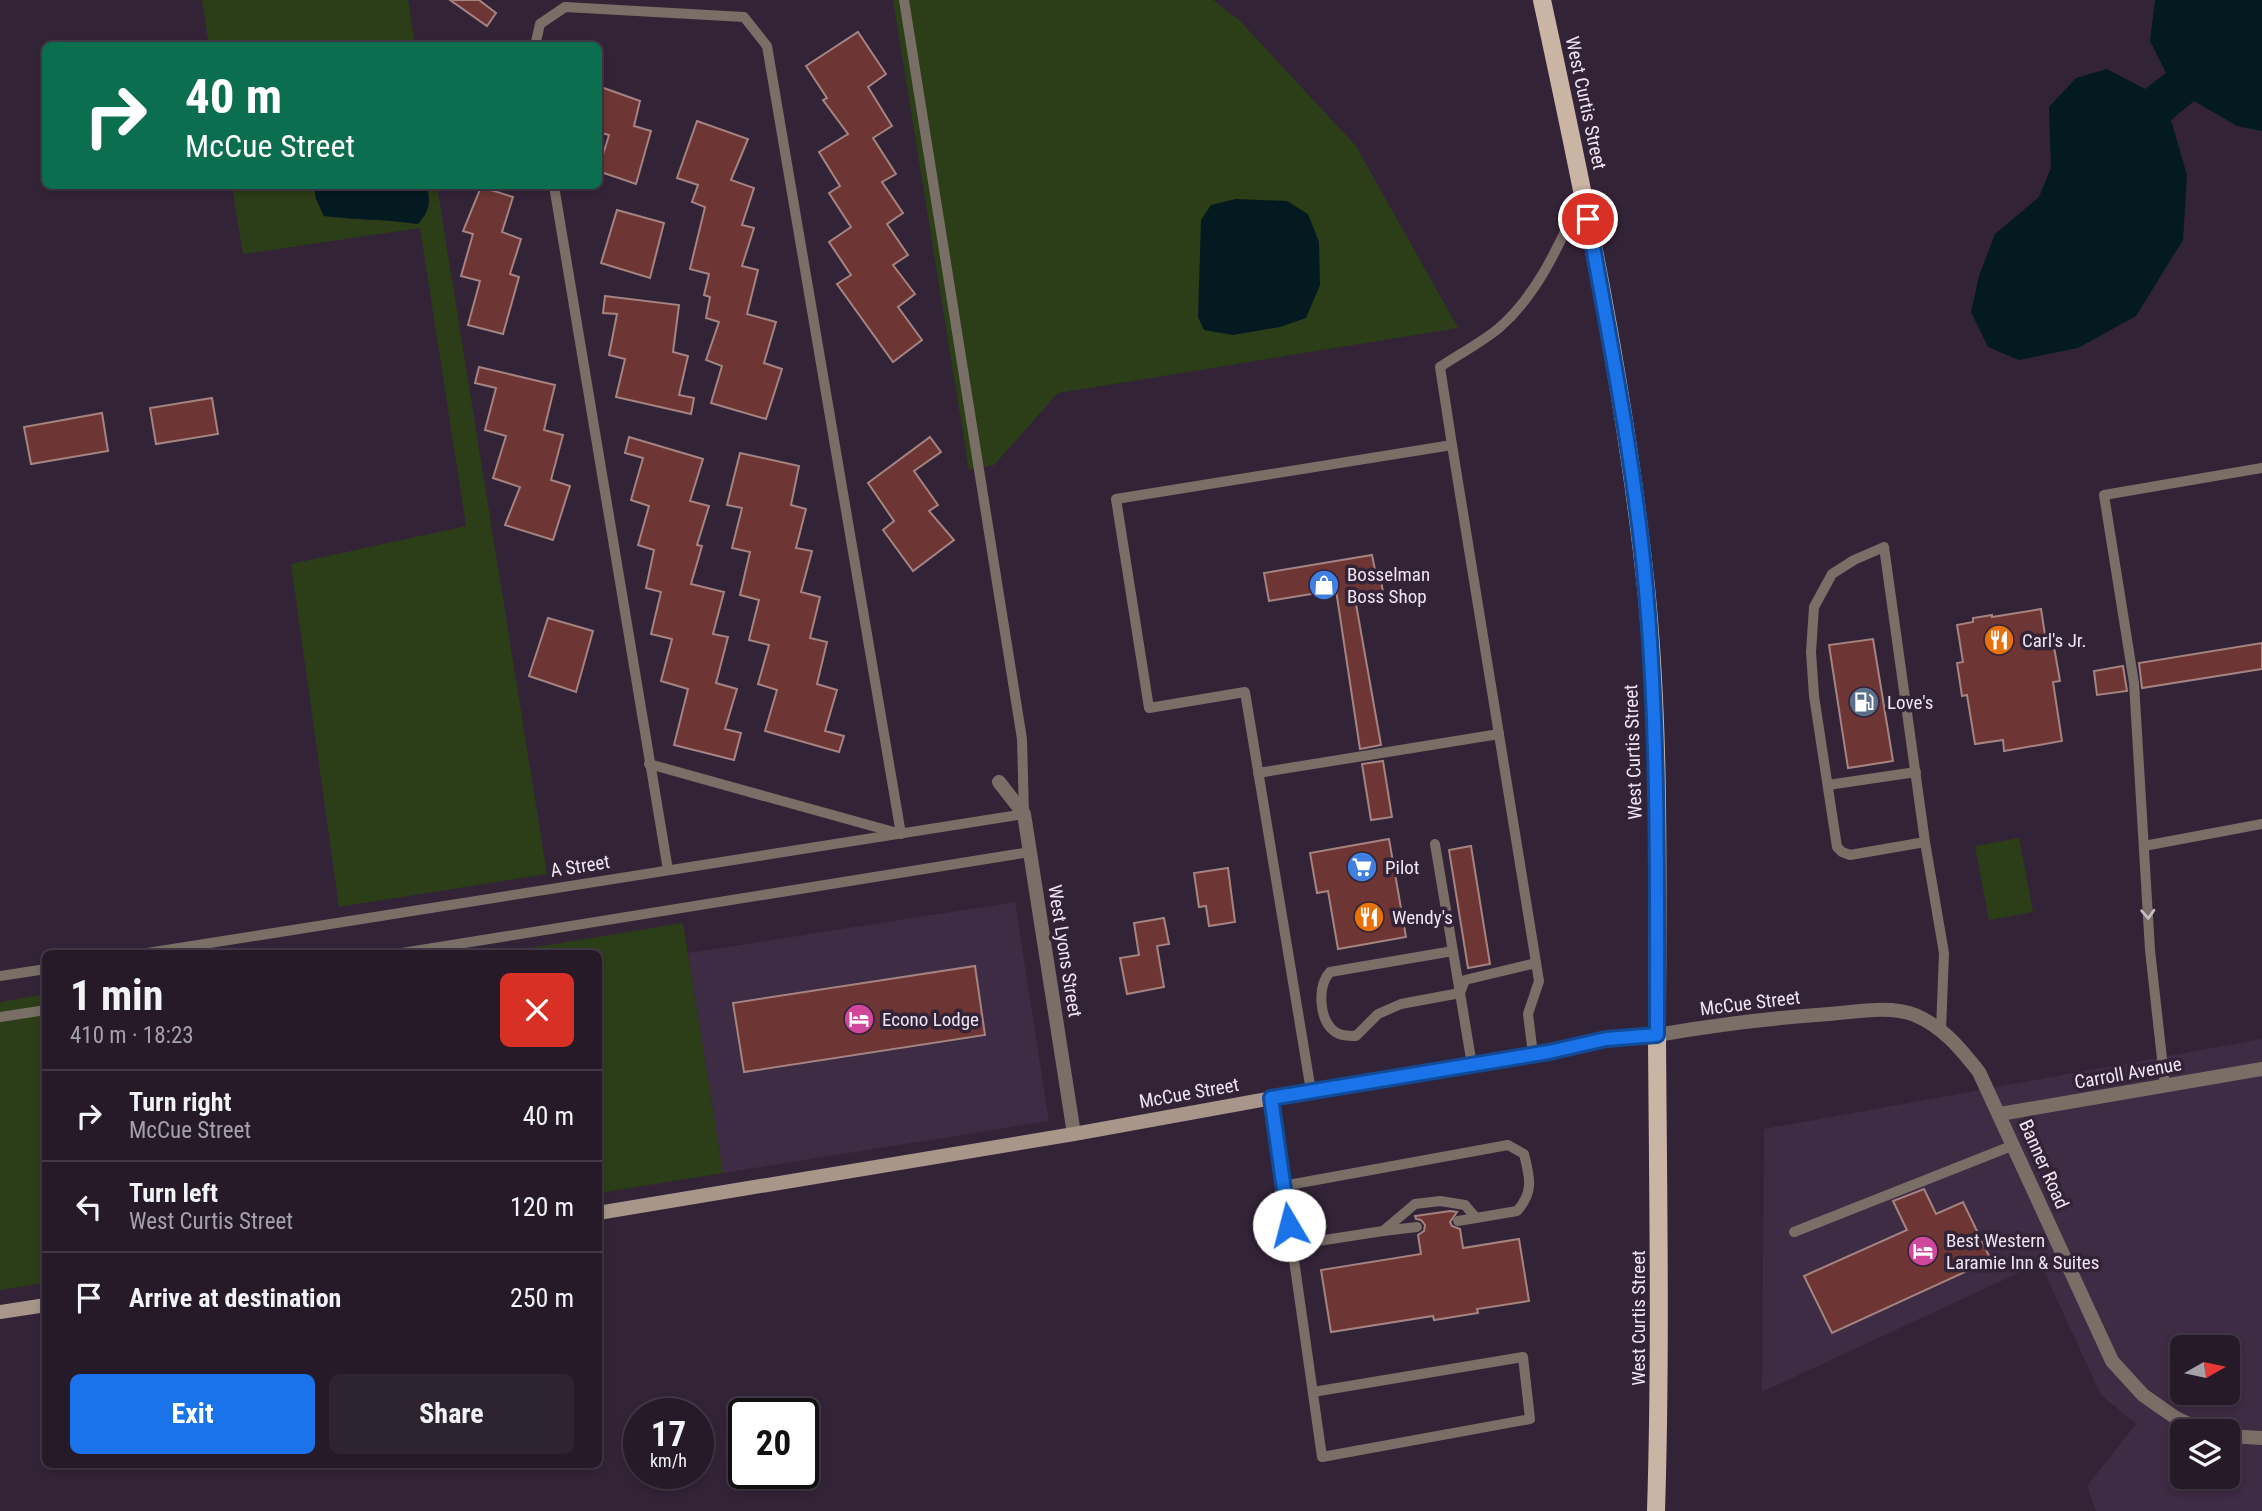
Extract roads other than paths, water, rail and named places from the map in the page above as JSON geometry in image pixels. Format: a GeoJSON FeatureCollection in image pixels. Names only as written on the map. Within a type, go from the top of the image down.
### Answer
{"type":"FeatureCollection","features":[{"type":"Feature","properties":{"kind":"main road","name":"West Curtis Street"},"geometry":{"type":"LineString","coordinates":[[1542,0],[1583,194],[1624,420],[1646,589],[1657,749],[1660,1395],[1656,1511]]}},
{"type":"Feature","properties":{"kind":"main road","name":"McCue Street"},"geometry":{"type":"LineString","coordinates":[[602,1212],[1074,1134],[1606,1039],[1657,1035]]}},
{"type":"Feature","properties":{"kind":"main road"},"geometry":{"type":"LineString","coordinates":[[0,1312],[42,1306]]}},
{"type":"Feature","properties":{"kind":"street","name":"West Lyons Street"},"geometry":{"type":"LineString","coordinates":[[999,782],[1024,814],[1074,1134]]}},
{"type":"Feature","properties":{"kind":"street","name":"McCue Street"},"geometry":{"type":"LineString","coordinates":[[1657,1035],[1728,1023],[1859,1011],[1883,1010],[1913,1014]]}},
{"type":"Feature","properties":{"kind":"street","name":"Banner Road"},"geometry":{"type":"LineString","coordinates":[[1913,1014],[1941,1030],[1960,1047],[1979,1072],[2112,1361],[2143,1395],[2178,1419]]}},
{"type":"Feature","properties":{"kind":"street","name":"Carroll Avenue"},"geometry":{"type":"LineString","coordinates":[[2000,1114],[2262,1069]]}},
{"type":"Feature","properties":{"kind":"street"},"geometry":{"type":"LineString","coordinates":[[2240,1437],[2262,1438]]}},
{"type":"Feature","properties":{"kind":"lane"},"geometry":{"type":"LineString","coordinates":[[904,0],[1022,739],[1024,814]]}},
{"type":"Feature","properties":{"kind":"lane"},"geometry":{"type":"LineString","coordinates":[[536,42],[540,24],[565,7],[624,5],[744,17],[767,46],[901,834],[649,764]]}},
{"type":"Feature","properties":{"kind":"lane"},"geometry":{"type":"LineString","coordinates":[[554,189],[668,870]]}},
{"type":"Feature","properties":{"kind":"lane"},"geometry":{"type":"LineString","coordinates":[[1533,1054],[1528,1014],[1539,981],[1440,367],[1498,329],[1528,298],[1544,275],[1583,194]]}},
{"type":"Feature","properties":{"kind":"lane"},"geometry":{"type":"LineString","coordinates":[[1311,1091],[1245,692],[1149,708],[1116,499],[1452,445]]}},
{"type":"Feature","properties":{"kind":"lane"},"geometry":{"type":"LineString","coordinates":[[2165,1086],[2150,950],[2134,682],[2104,495],[2262,468]]}},
{"type":"Feature","properties":{"kind":"lane"},"geometry":{"type":"LineString","coordinates":[[1925,842],[1850,855],[1837,847],[1812,674],[1814,607],[1832,574],[1854,560],[1884,547],[1925,842],[1944,953],[1941,1030]]}},
{"type":"Feature","properties":{"kind":"lane"},"geometry":{"type":"LineString","coordinates":[[1258,773],[1499,734]]}},
{"type":"Feature","properties":{"kind":"lane"},"geometry":{"type":"LineString","coordinates":[[1828,785],[1916,772]]}},
{"type":"Feature","properties":{"kind":"lane","name":"A Street"},"geometry":{"type":"LineString","coordinates":[[166,950],[1024,814]]}},
{"type":"Feature","properties":{"kind":"lane"},"geometry":{"type":"LineString","coordinates":[[2144,846],[2262,824]]}},
{"type":"Feature","properties":{"kind":"lane"},"geometry":{"type":"LineString","coordinates":[[1435,844],[1472,1065]]}},
{"type":"Feature","properties":{"kind":"lane"},"geometry":{"type":"LineString","coordinates":[[421,950],[1030,852]]}},
{"type":"Feature","properties":{"kind":"lane"},"geometry":{"type":"LineString","coordinates":[[1453,951],[1330,972],[1321,989],[1325,1020],[1335,1032],[1344,1036],[1356,1035],[1378,1014],[1401,1004],[1460,993]]}},
{"type":"Feature","properties":{"kind":"lane"},"geometry":{"type":"LineString","coordinates":[[1460,993],[1465,980],[1536,963]]}},
{"type":"Feature","properties":{"kind":"lane"},"geometry":{"type":"LineString","coordinates":[[0,976],[42,970]]}},
{"type":"Feature","properties":{"kind":"lane"},"geometry":{"type":"LineString","coordinates":[[0,1017],[42,1011]]}},
{"type":"Feature","properties":{"kind":"lane"},"geometry":{"type":"LineString","coordinates":[[1271,1098],[1322,1457],[1530,1419],[1523,1357],[1313,1392]]}},
{"type":"Feature","properties":{"kind":"lane"},"geometry":{"type":"LineString","coordinates":[[1283,1186],[1507,1145],[1524,1154],[1530,1176],[1528,1199],[1517,1212],[1458,1221]]}},
{"type":"Feature","properties":{"kind":"lane"},"geometry":{"type":"LineString","coordinates":[[1794,1232],[2014,1145]]}},
{"type":"Feature","properties":{"kind":"lane"},"geometry":{"type":"LineString","coordinates":[[1383,1231],[1415,1204],[1440,1201],[1465,1205],[1476,1218]]}},
{"type":"Feature","properties":{"kind":"lane"},"geometry":{"type":"LineString","coordinates":[[1292,1245],[1417,1227]]}},
{"type":"Feature","properties":{"kind":"water"},"geometry":{"type":"Polygon","coordinates":[[[2155,0],[2262,0],[2262,131],[2237,126],[2194,101],[2171,120],[2187,175],[2183,240],[2136,316],[2078,348],[2019,360],[1988,347],[1971,312],[1979,276],[1995,234],[2039,197],[2051,168],[2049,107],[2076,78],[2107,69],[2145,89],[2166,73],[2150,41],[2155,0]]]}},
{"type":"Feature","properties":{"kind":"water"},"geometry":{"type":"Polygon","coordinates":[[[314,189],[428,189],[429,197],[425,215],[418,224],[324,216],[314,189]]]}},
{"type":"Feature","properties":{"kind":"water"},"geometry":{"type":"Polygon","coordinates":[[[1236,199],[1287,201],[1308,214],[1319,242],[1320,285],[1306,318],[1280,327],[1233,335],[1204,330],[1198,317],[1201,220],[1211,205],[1236,199]]]}},
{"type":"Feature","properties":{"kind":"place","name":"Bosselman Boss Shop"},"geometry":{"type":"Point","coordinates":[1324,585]}},
{"type":"Feature","properties":{"kind":"place","name":"Carl's Jr."},"geometry":{"type":"Point","coordinates":[1999,640]}},
{"type":"Feature","properties":{"kind":"place","name":"Love's"},"geometry":{"type":"Point","coordinates":[1864,702]}},
{"type":"Feature","properties":{"kind":"place","name":"Pilot"},"geometry":{"type":"Point","coordinates":[1362,867]}},
{"type":"Feature","properties":{"kind":"place","name":"Wendy's"},"geometry":{"type":"Point","coordinates":[1369,917]}},
{"type":"Feature","properties":{"kind":"place","name":"Econo Lodge"},"geometry":{"type":"Point","coordinates":[859,1019]}},
{"type":"Feature","properties":{"kind":"place","name":"Best Western Laramie Inn & Suites"},"geometry":{"type":"Point","coordinates":[1923,1251]}}]}
